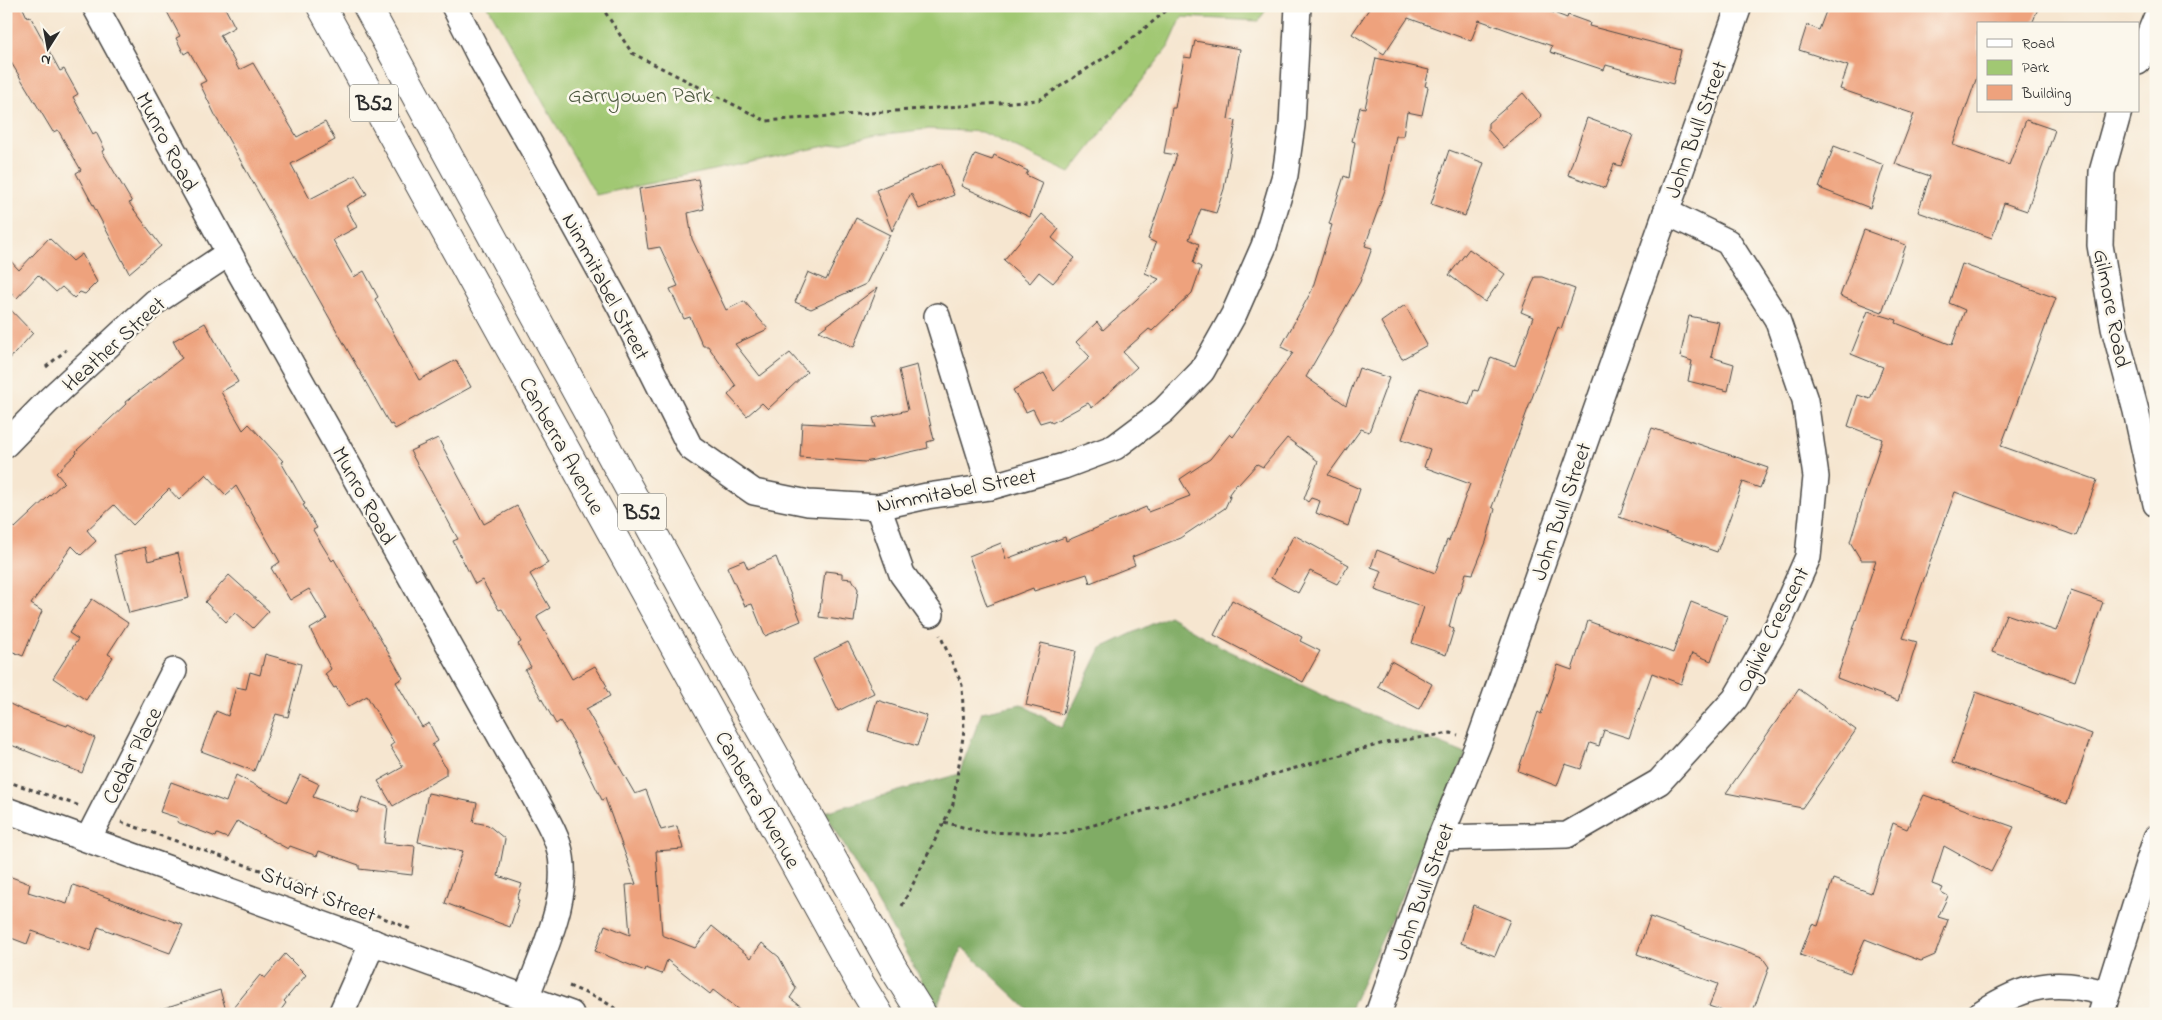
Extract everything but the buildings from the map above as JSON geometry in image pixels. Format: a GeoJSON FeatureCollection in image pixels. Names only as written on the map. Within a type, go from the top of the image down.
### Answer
{"type":"FeatureCollection","features":[{"type":"Feature","properties":{"kind":"highway","name":"Canberra Avenue"},"geometry":{"type":"LineString","coordinates":[[321,6],[879,1014]]}},
{"type":"Feature","properties":{"kind":"highway","name":"Canberra Avenue"},"geometry":{"type":"LineString","coordinates":[[367,6],[744,699],[895,971],[922,1014]]}},
{"type":"Feature","properties":{"kind":"street","name":"Munro Road"},"geometry":{"type":"LineString","coordinates":[[95,6],[229,253],[545,816],[559,846],[562,879],[561,894],[530,987]]}},
{"type":"Feature","properties":{"kind":"street","name":"Nimmitabel Street"},"geometry":{"type":"LineString","coordinates":[[454,6],[481,59],[620,307],[690,447],[754,492],[808,503],[878,508],[927,496],[990,487],[1064,466],[1115,447],[1163,410],[1202,371],[1234,314],[1264,246],[1285,175],[1292,125],[1298,6]]}},
{"type":"Feature","properties":{"kind":"street","name":"John Bull Street"},"geometry":{"type":"LineString","coordinates":[[1378,1014],[1440,838],[1479,742],[1737,7]]}},
{"type":"Feature","properties":{"kind":"street"},"geometry":{"type":"LineString","coordinates":[[2140,57],[2156,18]]}},
{"type":"Feature","properties":{"kind":"street","name":"Gilmore Road"},"geometry":{"type":"LineString","coordinates":[[2119,112],[2102,172],[2100,245],[2114,328],[2146,406],[2156,504]]}},
{"type":"Feature","properties":{"kind":"street","name":"Ogilvie Crescent"},"geometry":{"type":"LineString","coordinates":[[1440,838],[1567,835],[1659,782],[1735,700],[1778,625],[1808,557],[1816,477],[1811,438],[1806,400],[1777,319],[1728,242],[1666,212]]}},
{"type":"Feature","properties":{"kind":"street","name":"Heather Street"},"geometry":{"type":"LineString","coordinates":[[6,444],[48,401],[155,302],[229,253]]}},
{"type":"Feature","properties":{"kind":"street"},"geometry":{"type":"LineString","coordinates":[[937,316],[990,487]]}},
{"type":"Feature","properties":{"kind":"street"},"geometry":{"type":"LineString","coordinates":[[878,508],[902,574],[931,614]]}},
{"type":"Feature","properties":{"kind":"street","name":"Cedar Place"},"geometry":{"type":"LineString","coordinates":[[88,839],[174,671]]}},
{"type":"Feature","properties":{"kind":"street","name":"Stuart Street"},"geometry":{"type":"LineString","coordinates":[[6,810],[373,942],[530,987],[571,1014]]}},
{"type":"Feature","properties":{"kind":"street"},"geometry":{"type":"LineString","coordinates":[[1980,1014],[2008,997],[2027,989],[2042,986],[2069,985],[2084,987],[2104,1004],[2156,838]]}},
{"type":"Feature","properties":{"kind":"street"},"geometry":{"type":"LineString","coordinates":[[341,1014],[373,942]]}},
{"type":"Feature","properties":{"kind":"path"},"geometry":{"type":"LineString","coordinates":[[601,6],[632,53],[766,121],[1039,100],[1124,45],[1172,6]]}},
{"type":"Feature","properties":{"kind":"path"},"geometry":{"type":"LineString","coordinates":[[902,906],[952,804],[964,730],[962,684],[931,614]]}},
{"type":"Feature","properties":{"kind":"path"},"geometry":{"type":"LineString","coordinates":[[944,822],[981,832],[1062,834],[1384,743],[1451,733],[1479,742]]}},
{"type":"Feature","properties":{"kind":"path","name":"Stuart Street"},"geometry":{"type":"LineString","coordinates":[[6,781],[292,880],[418,931]]}},
{"type":"Feature","properties":{"kind":"path"},"geometry":{"type":"LineString","coordinates":[[530,987],[574,987],[624,1014]]}},
{"type":"Feature","properties":{"kind":"green space","name":"Garryowen Park"},"geometry":{"type":"Polygon","coordinates":[[[488,6],[1268,6],[1259,21],[1182,17],[1169,46],[1070,173],[982,132],[929,129],[877,135],[596,195],[488,6]]]}},
{"type":"Feature","properties":{"kind":"green space"},"geometry":{"type":"Polygon","coordinates":[[[1169,616],[1221,647],[1329,698],[1466,754],[1348,1014],[1033,1014],[962,947],[937,1007],[825,812],[959,774],[982,712],[1021,704],[1062,728],[1101,648],[1169,616]]]}}]}
